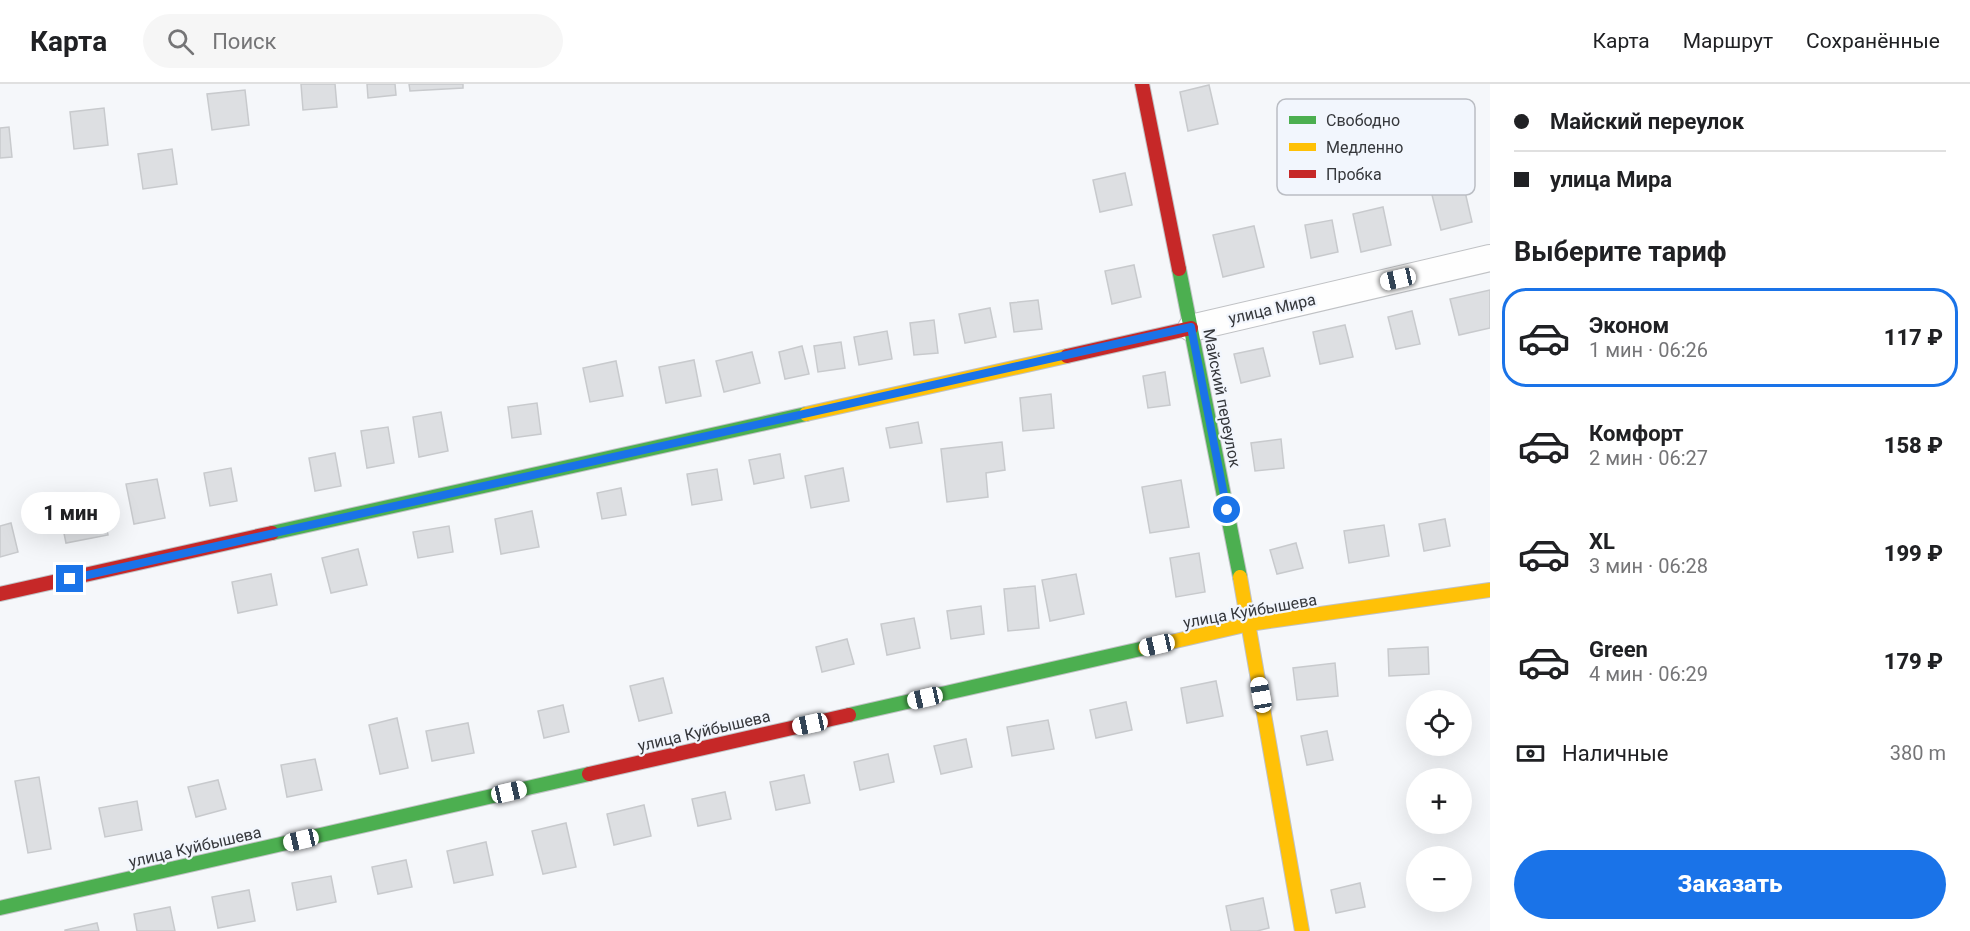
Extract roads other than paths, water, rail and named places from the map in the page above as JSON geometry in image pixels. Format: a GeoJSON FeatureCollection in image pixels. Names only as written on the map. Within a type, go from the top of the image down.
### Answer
{"type":"FeatureCollection","features":[{"type":"Feature","properties":{"kind":"street","name":"Майский переулок"},"geometry":{"type":"LineString","coordinates":[[1142,84],[1249,624],[1302,931]]}},
{"type":"Feature","properties":{"kind":"street","name":"улица Мира"},"geometry":{"type":"LineString","coordinates":[[0,594],[1490,258]]}},
{"type":"Feature","properties":{"kind":"street","name":"улица Куйбышева"},"geometry":{"type":"LineString","coordinates":[[0,908],[1249,624],[1490,590]]}}]}
